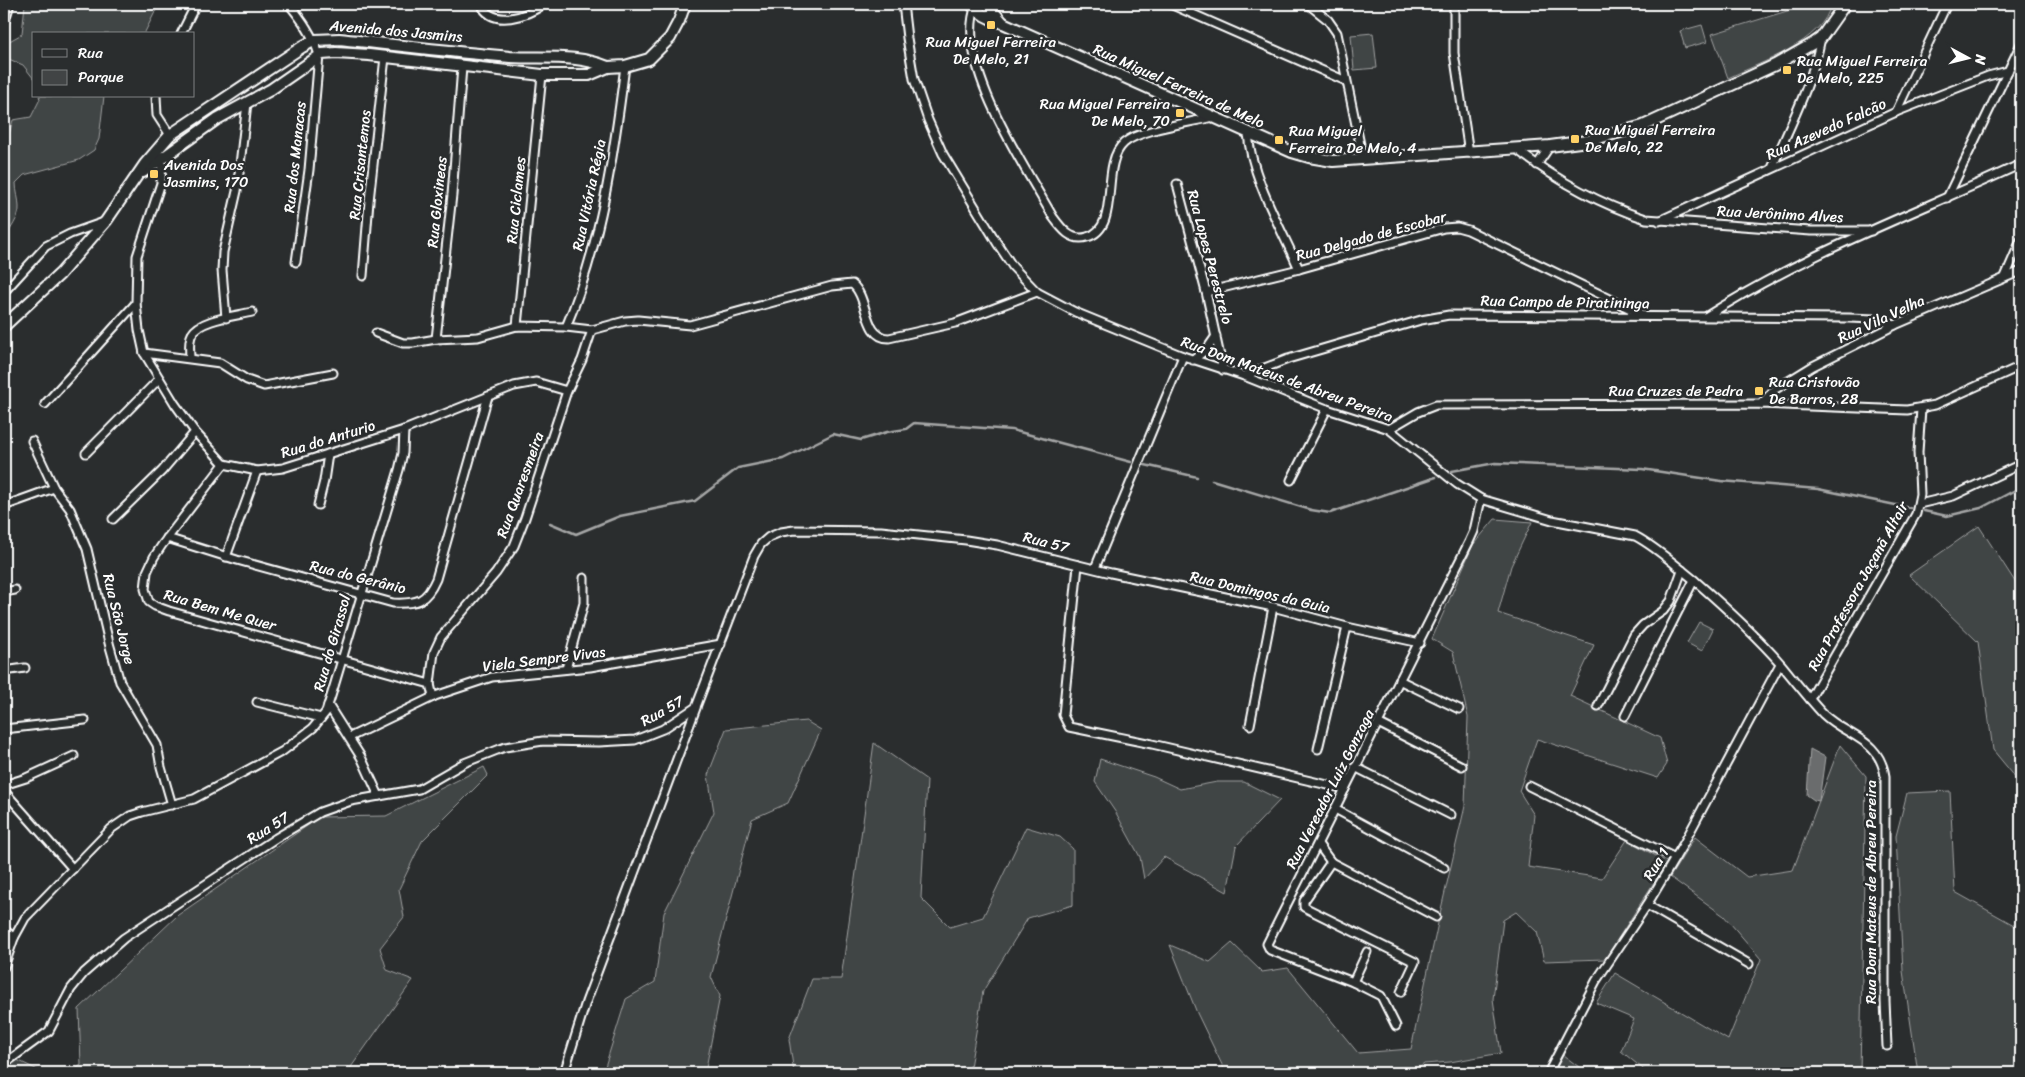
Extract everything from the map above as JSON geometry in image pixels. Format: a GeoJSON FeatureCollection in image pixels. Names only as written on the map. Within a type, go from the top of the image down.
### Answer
{"type":"FeatureCollection","features":[{"type":"Feature","properties":{"kind":"street"},"geometry":{"type":"LineString","coordinates":[[4,24],[10,4]]}},
{"type":"Feature","properties":{"kind":"street"},"geometry":{"type":"LineString","coordinates":[[182,32],[196,4]]}},
{"type":"Feature","properties":{"kind":"street"},"geometry":{"type":"LineString","coordinates":[[289,4],[315,40]]}},
{"type":"Feature","properties":{"kind":"street"},"geometry":{"type":"LineString","coordinates":[[481,4],[489,14],[506,19],[544,4]]}},
{"type":"Feature","properties":{"kind":"street","name":"Avenida dos Jasmins"},"geometry":{"type":"LineString","coordinates":[[138,176],[217,119],[270,90],[319,55],[336,53],[385,57],[542,76],[589,75],[608,67],[625,66],[649,59],[662,48],[675,30],[685,4]]}},
{"type":"Feature","properties":{"kind":"street","name":"Rua Dom Mateus de Abreu Pereira"},"geometry":{"type":"LineString","coordinates":[[903,4],[906,38],[914,79],[928,120],[943,154],[1002,251],[1013,267],[1037,292],[1075,312],[1183,356],[1244,376],[1327,409],[1389,429],[1457,484],[1482,499],[1552,520],[1635,536],[1646,542],[1682,570],[1729,611],[1829,719],[1873,748],[1879,755],[1883,765],[1886,805],[1884,880],[1887,1046]]}},
{"type":"Feature","properties":{"kind":"street","name":"Rua Miguel Ferreira de Melo"},"geometry":{"type":"LineString","coordinates":[[987,4],[1003,23]]}},
{"type":"Feature","properties":{"kind":"street"},"geometry":{"type":"LineString","coordinates":[[1170,4],[1346,81]]}},
{"type":"Feature","properties":{"kind":"street"},"geometry":{"type":"LineString","coordinates":[[1308,4],[1328,20],[1337,33],[1363,159]]}},
{"type":"Feature","properties":{"kind":"street"},"geometry":{"type":"LineString","coordinates":[[1454,4],[1454,53],[1469,153]]}},
{"type":"Feature","properties":{"kind":"street","name":"Rua Miguel Ferreira de Melo"},"geometry":{"type":"LineString","coordinates":[[974,6],[993,20],[1248,133],[1309,157],[1333,161],[1550,146],[1587,141],[1643,126],[1775,65],[1821,38],[1846,4]]}},
{"type":"Feature","properties":{"kind":"street"},"geometry":{"type":"LineString","coordinates":[[1896,112],[1947,4]]}},
{"type":"Feature","properties":{"kind":"street"},"geometry":{"type":"LineString","coordinates":[[974,6],[970,31],[972,48],[986,92],[997,116],[1053,217],[1062,230],[1068,234],[1084,238],[1092,236],[1104,223],[1113,164],[1119,149],[1124,143],[1145,133],[1212,117]]}},
{"type":"Feature","properties":{"kind":"street"},"geometry":{"type":"LineString","coordinates":[[1772,168],[1806,90],[1816,61],[1821,38]]}},
{"type":"Feature","properties":{"kind":"street","name":"Avenida dos Jasmins"},"geometry":{"type":"LineString","coordinates":[[4,326],[60,274],[106,221],[156,149],[170,135],[263,72],[315,40],[340,39],[529,58],[578,58],[608,67]]}},
{"type":"Feature","properties":{"kind":"street","name":"Rua dos Manacas"},"geometry":{"type":"LineString","coordinates":[[296,262],[309,170],[319,55],[315,40]]}},
{"type":"Feature","properties":{"kind":"street"},"geometry":{"type":"LineString","coordinates":[[1947,199],[2021,44]]}},
{"type":"Feature","properties":{"kind":"street","name":"Rua Crisantemos"},"geometry":{"type":"LineString","coordinates":[[363,276],[369,201],[385,57]]}},
{"type":"Feature","properties":{"kind":"street","name":"Rua Vitória Régia"},"geometry":{"type":"LineString","coordinates":[[566,327],[585,278],[609,179],[625,66]]}},
{"type":"Feature","properties":{"kind":"street","name":"Rua Gloxineas"},"geometry":{"type":"LineString","coordinates":[[436,339],[452,195],[462,67]]}},
{"type":"Feature","properties":{"kind":"street","name":"Rua Azevedo Falcão"},"geometry":{"type":"LineString","coordinates":[[1659,221],[1896,112],[1988,76],[2008,71]]}},
{"type":"Feature","properties":{"kind":"street","name":"Rua Ciclames"},"geometry":{"type":"LineString","coordinates":[[517,326],[542,76]]}},
{"type":"Feature","properties":{"kind":"street"},"geometry":{"type":"LineString","coordinates":[[156,98],[158,115],[170,135]]}},
{"type":"Feature","properties":{"kind":"street"},"geometry":{"type":"LineString","coordinates":[[226,318],[222,270],[227,230],[237,191],[246,103]]}},
{"type":"Feature","properties":{"kind":"street"},"geometry":{"type":"LineString","coordinates":[[1248,133],[1256,173],[1299,269]]}},
{"type":"Feature","properties":{"kind":"street"},"geometry":{"type":"LineString","coordinates":[[1537,165],[1550,146]]}},
{"type":"Feature","properties":{"kind":"street"},"geometry":{"type":"LineString","coordinates":[[156,149],[162,158],[161,183],[137,256],[136,303],[144,353],[195,432],[224,464]]}},
{"type":"Feature","properties":{"kind":"street","name":"Rua Jerônimo Alves"},"geometry":{"type":"LineString","coordinates":[[1516,149],[1556,178],[1629,214],[1646,219],[1812,231],[1872,231],[1947,199],[2021,164]]}},
{"type":"Feature","properties":{"kind":"street","name":"Rua Lopes Perestrelo"},"geometry":{"type":"LineString","coordinates":[[1177,184],[1206,292],[1223,370]]}},
{"type":"Feature","properties":{"kind":"street"},"geometry":{"type":"LineString","coordinates":[[4,292],[46,246],[70,234],[106,221]]}},
{"type":"Feature","properties":{"kind":"street","name":"Rua Delgado de Escobar"},"geometry":{"type":"LineString","coordinates":[[1206,292],[1299,269],[1444,228],[1457,227],[1468,230],[1646,316]]}},
{"type":"Feature","properties":{"kind":"street"},"geometry":{"type":"LineString","coordinates":[[1707,316],[1738,296],[1825,252],[1872,231]]}},
{"type":"Feature","properties":{"kind":"street"},"geometry":{"type":"LineString","coordinates":[[2005,277],[2021,240]]}},
{"type":"Feature","properties":{"kind":"street","name":"Rua Vila Velha"},"geometry":{"type":"LineString","coordinates":[[1762,404],[1774,390],[1790,379],[1895,325],[2021,271]]}},
{"type":"Feature","properties":{"kind":"street"},"geometry":{"type":"LineString","coordinates":[[376,333],[403,343],[413,343],[436,339],[478,337],[517,326],[566,327],[592,330],[626,321],[638,320],[690,325],[848,283],[852,284],[858,292],[875,334],[882,338],[889,338],[955,323],[1037,292]]}},
{"type":"Feature","properties":{"kind":"street"},"geometry":{"type":"LineString","coordinates":[[46,404],[136,303]]}},
{"type":"Feature","properties":{"kind":"street"},"geometry":{"type":"LineString","coordinates":[[190,358],[190,340],[196,329],[207,323],[252,312]]}},
{"type":"Feature","properties":{"kind":"street","name":"Rua Campo de Piratininga"},"geometry":{"type":"LineString","coordinates":[[1244,376],[1297,356],[1421,320],[1449,315],[1849,318],[1875,320],[1895,325]]}},
{"type":"Feature","properties":{"kind":"street","name":"Rua Quaresmeira"},"geometry":{"type":"LineString","coordinates":[[430,684],[434,652],[441,637],[496,573],[514,546],[567,391],[582,360],[592,330]]}},
{"type":"Feature","properties":{"kind":"street","name":"Rua Lopes Perestrelo"},"geometry":{"type":"LineString","coordinates":[[1194,360],[1207,349],[1216,336]]}},
{"type":"Feature","properties":{"kind":"street"},"geometry":{"type":"LineString","coordinates":[[144,353],[220,363],[247,380],[264,386],[333,373]]}},
{"type":"Feature","properties":{"kind":"street"},"geometry":{"type":"LineString","coordinates":[[1095,568],[1183,356]]}},
{"type":"Feature","properties":{"kind":"street","name":"Rua Cruzes de Pedra"},"geometry":{"type":"LineString","coordinates":[[1389,429],[1418,412],[1436,405],[1762,404],[1921,409],[1935,405],[2021,366]]}},
{"type":"Feature","properties":{"kind":"street"},"geometry":{"type":"LineString","coordinates":[[86,453],[159,379]]}},
{"type":"Feature","properties":{"kind":"street","name":"Rua do Anturio"},"geometry":{"type":"LineString","coordinates":[[224,464],[257,471],[292,466],[404,430],[514,386],[536,382],[567,391]]}},
{"type":"Feature","properties":{"kind":"street","name":"Rua do Gerânio"},"geometry":{"type":"LineString","coordinates":[[167,538],[226,557],[393,603],[412,604],[426,596],[432,589],[471,460],[488,396]]}},
{"type":"Feature","properties":{"kind":"street"},"geometry":{"type":"LineString","coordinates":[[1291,480],[1327,409]]}},
{"type":"Feature","properties":{"kind":"street"},"geometry":{"type":"LineString","coordinates":[[1919,504],[1918,452],[1921,409]]}},
{"type":"Feature","properties":{"kind":"street","name":"Rua do Girassol"},"geometry":{"type":"LineString","coordinates":[[379,796],[350,737],[328,705],[400,470],[404,430]]}},
{"type":"Feature","properties":{"kind":"street"},"geometry":{"type":"LineString","coordinates":[[113,519],[162,471],[195,432]]}},
{"type":"Feature","properties":{"kind":"street","name":"Rua São Jorge"},"geometry":{"type":"LineString","coordinates":[[32,441],[54,488],[70,509],[87,549],[120,682],[157,745],[172,805]]}},
{"type":"Feature","properties":{"kind":"street"},"geometry":{"type":"LineString","coordinates":[[318,505],[328,454]]}},
{"type":"Feature","properties":{"kind":"street","name":"Rua Bem Me Quer"},"geometry":{"type":"LineString","coordinates":[[224,464],[154,556],[145,583],[149,602],[155,606],[430,684]]}},
{"type":"Feature","properties":{"kind":"street","name":"Rua Professora Jaçanã Altair"},"geometry":{"type":"LineString","coordinates":[[1810,699],[1911,525],[1919,504],[1953,496],[2021,464]]}},
{"type":"Feature","properties":{"kind":"street"},"geometry":{"type":"LineString","coordinates":[[226,557],[257,471]]}},
{"type":"Feature","properties":{"kind":"street"},"geometry":{"type":"LineString","coordinates":[[4,506],[54,488]]}},
{"type":"Feature","properties":{"kind":"street","name":"Rua Vereador Luiz Gonzaga"},"geometry":{"type":"LineString","coordinates":[[1396,1026],[1381,996],[1353,982],[1270,950],[1267,944],[1355,767],[1420,643],[1474,531],[1482,499]]}},
{"type":"Feature","properties":{"kind":"street","name":"Rua 57"},"geometry":{"type":"LineString","coordinates":[[4,1064],[13,1056],[42,1038],[49,1031],[71,989],[84,973],[124,938],[276,838],[320,812],[344,803],[419,789],[480,756],[497,749],[523,743],[543,741],[619,742],[635,740],[664,729],[696,708],[754,556],[761,544],[781,532],[827,529],[881,531],[966,540],[997,545],[1095,568]]}},
{"type":"Feature","properties":{"kind":"street"},"geometry":{"type":"LineString","coordinates":[[1078,565],[1063,715],[1064,721],[1069,727],[1152,744],[1345,790]]}},
{"type":"Feature","properties":{"kind":"street","name":"Rua Domingos da Guia"},"geometry":{"type":"LineString","coordinates":[[1095,568],[1273,607],[1347,627],[1420,643]]}},
{"type":"Feature","properties":{"kind":"street"},"geometry":{"type":"LineString","coordinates":[[1598,706],[1634,635],[1643,624],[1664,611],[1671,601],[1682,570]]}},
{"type":"Feature","properties":{"kind":"street"},"geometry":{"type":"LineString","coordinates":[[566,669],[584,603],[584,578]]}},
{"type":"Feature","properties":{"kind":"street"},"geometry":{"type":"LineString","coordinates":[[1625,716],[1694,580]]}},
{"type":"Feature","properties":{"kind":"street"},"geometry":{"type":"LineString","coordinates":[[4,592],[16,590]]}},
{"type":"Feature","properties":{"kind":"street"},"geometry":{"type":"LineString","coordinates":[[1250,725],[1273,607]]}},
{"type":"Feature","properties":{"kind":"street"},"geometry":{"type":"LineString","coordinates":[[1318,749],[1347,627]]}},
{"type":"Feature","properties":{"kind":"street","name":"Viela Sempre Vivas"},"geometry":{"type":"LineString","coordinates":[[350,737],[433,698],[492,677],[636,660],[721,644]]}},
{"type":"Feature","properties":{"kind":"street","name":"Rua 1"},"geometry":{"type":"LineString","coordinates":[[1548,1073],[1596,980],[1647,905],[1675,858],[1780,664]]}},
{"type":"Feature","properties":{"kind":"street"},"geometry":{"type":"LineString","coordinates":[[4,671],[24,668]]}},
{"type":"Feature","properties":{"kind":"street"},"geometry":{"type":"LineString","coordinates":[[1400,680],[1459,709]]}},
{"type":"Feature","properties":{"kind":"street"},"geometry":{"type":"LineString","coordinates":[[430,684],[433,698]]}},
{"type":"Feature","properties":{"kind":"street"},"geometry":{"type":"LineString","coordinates":[[257,702],[322,718]]}},
{"type":"Feature","properties":{"kind":"street"},"geometry":{"type":"LineString","coordinates":[[4,967],[14,938],[25,918],[111,829],[130,816],[194,799],[283,751],[303,738],[322,718],[328,705]]}},
{"type":"Feature","properties":{"kind":"street"},"geometry":{"type":"LineString","coordinates":[[564,1073],[586,1002],[696,708]]}},
{"type":"Feature","properties":{"kind":"street"},"geometry":{"type":"LineString","coordinates":[[4,729],[85,720]]}},
{"type":"Feature","properties":{"kind":"street"},"geometry":{"type":"LineString","coordinates":[[1378,723],[1462,766]]}},
{"type":"Feature","properties":{"kind":"street"},"geometry":{"type":"LineString","coordinates":[[4,785],[26,778],[74,756]]}},
{"type":"Feature","properties":{"kind":"street"},"geometry":{"type":"LineString","coordinates":[[1355,767],[1450,815]]}},
{"type":"Feature","properties":{"kind":"street"},"geometry":{"type":"LineString","coordinates":[[1529,786],[1675,858]]}},
{"type":"Feature","properties":{"kind":"street"},"geometry":{"type":"LineString","coordinates":[[4,791],[73,869]]}},
{"type":"Feature","properties":{"kind":"street"},"geometry":{"type":"LineString","coordinates":[[1335,810],[1444,868]]}},
{"type":"Feature","properties":{"kind":"street"},"geometry":{"type":"LineString","coordinates":[[1318,844],[1331,862],[1436,917]]}},
{"type":"Feature","properties":{"kind":"street"},"geometry":{"type":"LineString","coordinates":[[1331,862],[1304,902],[1304,907],[1415,962],[1401,992]]}},
{"type":"Feature","properties":{"kind":"street"},"geometry":{"type":"LineString","coordinates":[[1647,905],[1748,964]]}},
{"type":"Feature","properties":{"kind":"street"},"geometry":{"type":"LineString","coordinates":[[4,929],[14,938]]}},
{"type":"Feature","properties":{"kind":"street"},"geometry":{"type":"LineString","coordinates":[[1353,982],[1367,952]]}},
{"type":"Feature","properties":{"kind":"green space"},"geometry":{"type":"Polygon","coordinates":[[[25,4],[157,4],[157,8],[145,32],[32,32],[32,76],[23,65],[4,57],[4,44],[22,34],[25,4]]]}},
{"type":"Feature","properties":{"kind":"green space"},"geometry":{"type":"Polygon","coordinates":[[[1810,4],[1831,4],[1826,17],[1804,40],[1772,58],[1728,78],[1712,34],[1810,4]]]}},
{"type":"Feature","properties":{"kind":"green space"},"geometry":{"type":"Polygon","coordinates":[[[1702,25],[1707,42],[1685,48],[1680,31],[1702,25]]]}},
{"type":"Feature","properties":{"kind":"green space"},"geometry":{"type":"Polygon","coordinates":[[[1373,33],[1377,68],[1354,70],[1351,35],[1373,33]]]}},
{"type":"Feature","properties":{"kind":"green space"},"geometry":{"type":"Polygon","coordinates":[[[104,98],[99,139],[94,150],[79,160],[24,175],[16,183],[19,211],[14,224],[4,239],[4,143],[8,138],[13,120],[31,117],[40,99],[104,98]]]}},
{"type":"Feature","properties":{"kind":"green space"},"geometry":{"type":"Polygon","coordinates":[[[1495,519],[1532,522],[1511,566],[1498,613],[1594,645],[1570,696],[1660,738],[1667,764],[1658,778],[1537,739],[1519,791],[1534,815],[1528,867],[1602,878],[1627,840],[1667,862],[1605,959],[1544,961],[1537,932],[1516,912],[1503,920],[1493,999],[1501,1053],[1450,1062],[1424,1064],[1412,1073],[1226,1073],[1197,1013],[1170,945],[1210,962],[1232,943],[1262,972],[1288,968],[1358,1053],[1411,1049],[1465,806],[1468,717],[1453,652],[1432,639],[1473,545],[1495,519]]]}},
{"type":"Feature","properties":{"kind":"green space"},"geometry":{"type":"Polygon","coordinates":[[[1979,526],[2021,591],[2021,784],[1993,750],[1978,642],[1909,575],[1979,526]]]}},
{"type":"Feature","properties":{"kind":"green space"},"geometry":{"type":"Polygon","coordinates":[[[1699,622],[1713,629],[1702,651],[1687,643],[1699,622]]]}},
{"type":"Feature","properties":{"kind":"green space"},"geometry":{"type":"Polygon","coordinates":[[[806,721],[821,730],[788,803],[752,819],[711,977],[720,996],[705,1073],[603,1073],[626,999],[655,982],[664,913],[714,812],[708,775],[726,729],[806,721]]]}},
{"type":"Feature","properties":{"kind":"green space"},"geometry":{"type":"Polygon","coordinates":[[[874,743],[927,780],[921,898],[950,927],[983,917],[1026,827],[1060,837],[1073,849],[1073,905],[1028,918],[983,991],[969,1073],[794,1073],[789,1039],[812,979],[841,979],[874,743]]]}},
{"type":"Feature","properties":{"kind":"green space"},"geometry":{"type":"Polygon","coordinates":[[[1840,745],[1866,776],[1860,1073],[1648,1073],[1621,1051],[1634,1019],[1596,1003],[1615,973],[1728,1040],[1761,959],[1724,916],[1670,877],[1695,837],[1747,877],[1793,870],[1840,745]]]}},
{"type":"Feature","properties":{"kind":"green space"},"geometry":{"type":"Polygon","coordinates":[[[1100,759],[1154,777],[1180,789],[1217,782],[1244,782],[1280,800],[1236,846],[1227,892],[1164,857],[1144,879],[1140,857],[1116,813],[1095,782],[1100,759]]]}},
{"type":"Feature","properties":{"kind":"green space"},"geometry":{"type":"Polygon","coordinates":[[[484,767],[488,775],[422,841],[399,889],[404,917],[380,948],[387,970],[413,980],[349,1070],[340,1073],[71,1073],[81,1065],[79,1009],[178,915],[320,817],[386,816],[484,767]]]}},
{"type":"Feature","properties":{"kind":"green space"},"geometry":{"type":"Polygon","coordinates":[[[1950,791],[1955,892],[2021,929],[2021,1073],[1918,1073],[1903,971],[1896,836],[1907,793],[1950,791]]]}},
{"type":"Feature","properties":{"kind":"green space"},"geometry":{"type":"Polygon","coordinates":[[[1563,1055],[1587,1073],[1554,1073],[1563,1055]]]}},
{"type":"Feature","properties":{"kind":"green space"},"geometry":{"type":"Polygon","coordinates":[[[15,1059],[44,1073],[4,1073],[15,1059]]]}},
{"type":"Feature","properties":{"kind":"shaded area"},"geometry":{"type":"Polygon","coordinates":[[[1810,749],[1825,757],[1819,801],[1807,795],[1810,749]]]}},
{"type":"Feature","properties":{"kind":"waterway"},"geometry":{"type":"LineString","coordinates":[[550,523],[576,534],[620,516],[695,501],[738,468],[783,459],[833,434],[861,440],[887,432],[906,429],[914,423],[1012,430],[1131,462]]}},
{"type":"Feature","properties":{"kind":"waterway"},"geometry":{"type":"LineString","coordinates":[[1452,471],[1495,463],[1642,469],[1721,481],[1818,489],[1910,508]]}},
{"type":"Feature","properties":{"kind":"waterway"},"geometry":{"type":"LineString","coordinates":[[1145,465],[1197,477]]}},
{"type":"Feature","properties":{"kind":"waterway"},"geometry":{"type":"LineString","coordinates":[[1212,480],[1311,510],[1330,513],[1436,477]]}},
{"type":"Feature","properties":{"kind":"waterway"},"geometry":{"type":"LineString","coordinates":[[1924,511],[1947,516],[1981,508],[2021,487]]}},
{"type":"Feature","properties":{"kind":"place","name":"Rua Miguel Ferreira De Melo, 21"},"geometry":{"type":"Point","coordinates":[991,25]}},
{"type":"Feature","properties":{"kind":"place","name":"Rua Miguel Ferreira De Melo, 225"},"geometry":{"type":"Point","coordinates":[1787,70]}},
{"type":"Feature","properties":{"kind":"place","name":"Rua Miguel Ferreira De Melo, 70"},"geometry":{"type":"Point","coordinates":[1180,113]}},
{"type":"Feature","properties":{"kind":"place","name":"Rua Miguel Ferreira De Melo, 22"},"geometry":{"type":"Point","coordinates":[1575,139]}},
{"type":"Feature","properties":{"kind":"place","name":"Rua Miguel Ferreira De Melo, 4"},"geometry":{"type":"Point","coordinates":[1279,140]}},
{"type":"Feature","properties":{"kind":"place","name":"Avenida Dos Jasmins, 170"},"geometry":{"type":"Point","coordinates":[154,174]}},
{"type":"Feature","properties":{"kind":"place","name":"Rua Cristovão De Barros, 28"},"geometry":{"type":"Point","coordinates":[1759,391]}}]}
